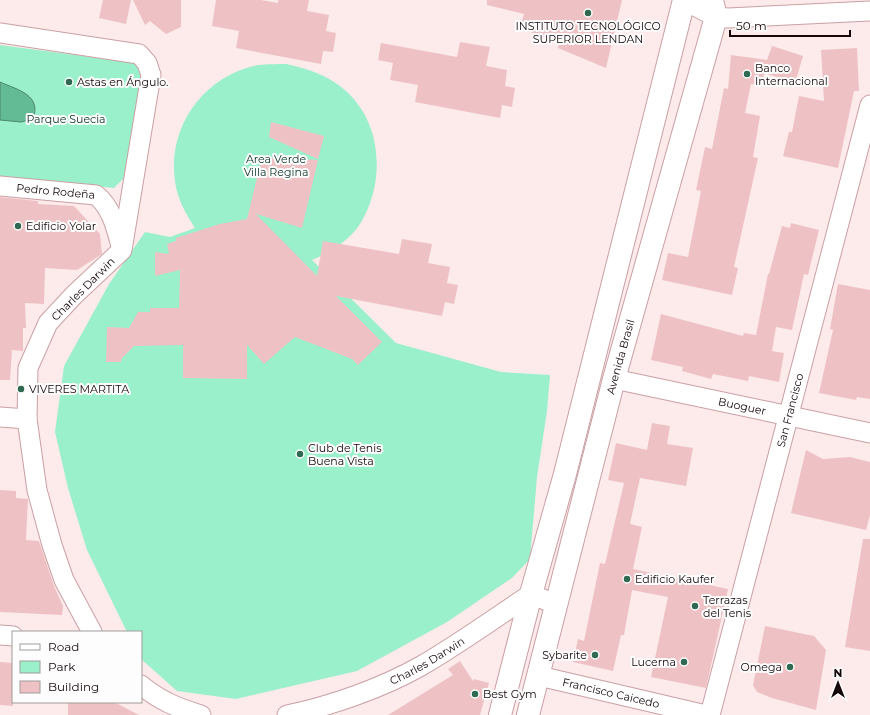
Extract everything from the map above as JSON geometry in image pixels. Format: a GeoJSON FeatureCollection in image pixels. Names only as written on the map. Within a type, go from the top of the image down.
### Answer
{"type":"FeatureCollection","features":[{"type":"Feature","properties":{"kind":"street"},"geometry":{"type":"LineString","coordinates":[[500,715],[531,594],[565,474],[684,0],[741,19],[870,11]]}},
{"type":"Feature","properties":{"kind":"street","name":"Avenida Brasil"},"geometry":{"type":"LineString","coordinates":[[528,715],[614,379],[714,9]]}},
{"type":"Feature","properties":{"kind":"street","name":"Charles Darwin"},"geometry":{"type":"LineString","coordinates":[[0,33],[139,54],[148,63],[151,75],[122,250],[74,295],[48,323],[28,368],[27,419],[37,490],[52,545],[64,580],[91,631]]}},
{"type":"Feature","properties":{"kind":"street","name":"San Francisco"},"geometry":{"type":"LineString","coordinates":[[710,715],[790,416],[870,105]]}},
{"type":"Feature","properties":{"kind":"street","name":"Pedro Rodeña"},"geometry":{"type":"LineString","coordinates":[[0,186],[96,194],[104,201],[109,211],[116,227],[122,250]]}},
{"type":"Feature","properties":{"kind":"street","name":"Buoguer"},"geometry":{"type":"LineString","coordinates":[[614,379],[870,433]]}},
{"type":"Feature","properties":{"kind":"street"},"geometry":{"type":"LineString","coordinates":[[0,417],[27,419]]}},
{"type":"Feature","properties":{"kind":"street"},"geometry":{"type":"LineString","coordinates":[[531,594],[556,605]]}},
{"type":"Feature","properties":{"kind":"street","name":"Charles Darwin"},"geometry":{"type":"LineString","coordinates":[[287,715],[316,709],[361,693],[421,666],[531,594]]}},
{"type":"Feature","properties":{"kind":"street"},"geometry":{"type":"LineString","coordinates":[[0,635],[12,636]]}},
{"type":"Feature","properties":{"kind":"street","name":"Francisco Caicedo"},"geometry":{"type":"LineString","coordinates":[[539,676],[706,715]]}},
{"type":"Feature","properties":{"kind":"street"},"geometry":{"type":"LineString","coordinates":[[142,686],[153,695],[174,707],[201,715]]}},
{"type":"Feature","properties":{"kind":"green space","name":"Parque Suecia"},"geometry":{"type":"Polygon","coordinates":[[[0,45],[136,63],[144,84],[130,172],[114,188],[0,177],[0,45]]]}},
{"type":"Feature","properties":{"kind":"green space","name":"Club de Tenis Buena Vista"},"geometry":{"type":"Polygon","coordinates":[[[286,64],[305,69],[317,73],[334,82],[350,95],[362,111],[371,128],[376,147],[377,167],[374,187],[369,206],[360,224],[345,241],[312,260],[396,343],[501,372],[550,375],[547,411],[537,477],[530,559],[512,578],[447,622],[357,671],[236,699],[177,691],[142,660],[142,631],[127,631],[87,550],[68,488],[55,432],[64,366],[109,284],[145,232],[170,237],[195,228],[185,212],[176,188],[174,161],[177,142],[184,123],[193,106],[206,92],[221,80],[239,71],[258,65],[286,64]]]}},
{"type":"Feature","properties":{"kind":"shaded area"},"geometry":{"type":"Polygon","coordinates":[[[0,82],[27,94],[34,104],[35,111],[33,119],[21,122],[0,120],[0,82]]]}},
{"type":"Feature","properties":{"kind":"building"},"geometry":{"type":"Polygon","coordinates":[[[103,0],[131,0],[126,24],[99,18],[103,0]]]}},
{"type":"Feature","properties":{"kind":"building"},"geometry":{"type":"Polygon","coordinates":[[[133,0],[181,0],[181,27],[166,34],[150,21],[145,25],[133,0]]]}},
{"type":"Feature","properties":{"kind":"building"},"geometry":{"type":"Polygon","coordinates":[[[216,0],[261,0],[278,3],[278,0],[309,0],[307,11],[329,15],[326,31],[336,33],[333,52],[323,51],[321,64],[236,48],[239,31],[212,26],[216,0]]]}},
{"type":"Feature","properties":{"kind":"building"},"geometry":{"type":"Polygon","coordinates":[[[487,0],[622,0],[606,68],[558,48],[559,43],[520,28],[524,14],[487,5],[487,0]]]}},
{"type":"Feature","properties":{"kind":"building"},"geometry":{"type":"Polygon","coordinates":[[[460,42],[490,47],[486,66],[507,70],[505,86],[515,88],[512,107],[502,105],[500,118],[415,102],[418,85],[390,80],[393,63],[378,60],[381,43],[457,57],[460,42]]]}},
{"type":"Feature","properties":{"kind":"building"},"geometry":{"type":"Polygon","coordinates":[[[772,46],[803,56],[795,83],[764,73],[762,86],[751,84],[745,113],[760,116],[753,157],[758,158],[734,267],[738,268],[732,295],[662,280],[668,253],[688,257],[701,191],[696,190],[705,147],[712,149],[724,88],[728,89],[731,55],[767,60],[772,46]]]}},
{"type":"Feature","properties":{"kind":"building"},"geometry":{"type":"Polygon","coordinates":[[[857,48],[859,91],[854,91],[838,168],[783,156],[789,132],[792,132],[799,96],[824,101],[821,50],[857,48]]]}},
{"type":"Feature","properties":{"kind":"building"},"geometry":{"type":"Polygon","coordinates":[[[271,122],[324,136],[318,159],[269,137],[271,122]]]}},
{"type":"Feature","properties":{"kind":"building"},"geometry":{"type":"Polygon","coordinates":[[[262,157],[318,160],[302,228],[256,214],[317,276],[323,241],[399,254],[402,239],[432,244],[428,263],[450,267],[447,283],[458,285],[454,304],[445,302],[442,316],[336,296],[382,342],[358,365],[352,359],[295,337],[264,364],[247,345],[247,379],[183,378],[183,345],[134,346],[122,358],[121,362],[106,362],[107,327],[129,328],[138,312],[150,312],[150,308],[179,308],[180,270],[155,276],[155,252],[169,254],[167,244],[176,241],[176,238],[220,224],[247,219],[262,157]]]}},
{"type":"Feature","properties":{"kind":"building"},"geometry":{"type":"Polygon","coordinates":[[[0,197],[38,201],[38,204],[74,206],[100,234],[102,254],[77,270],[45,268],[44,304],[25,303],[26,328],[23,328],[23,351],[12,350],[10,380],[0,380],[0,197]]]}},
{"type":"Feature","properties":{"kind":"building"},"geometry":{"type":"Polygon","coordinates":[[[791,223],[819,230],[808,275],[804,274],[792,330],[776,327],[772,351],[784,353],[779,382],[749,376],[748,381],[713,374],[711,379],[682,371],[683,367],[651,360],[661,314],[743,336],[744,333],[756,335],[768,274],[782,226],[790,228],[791,223]]]}},
{"type":"Feature","properties":{"kind":"building"},"geometry":{"type":"Polygon","coordinates":[[[838,284],[870,290],[870,399],[857,397],[856,400],[819,393],[833,330],[830,329],[838,284]]]}},
{"type":"Feature","properties":{"kind":"building"},"geometry":{"type":"Polygon","coordinates":[[[652,423],[670,426],[667,444],[693,448],[686,486],[640,478],[630,524],[642,527],[633,569],[728,589],[706,688],[651,677],[668,597],[632,590],[624,635],[621,635],[613,671],[573,662],[578,639],[584,641],[600,563],[605,564],[624,483],[608,480],[616,443],[647,450],[652,423]]]}},
{"type":"Feature","properties":{"kind":"building"},"geometry":{"type":"Polygon","coordinates":[[[806,450],[823,459],[850,457],[870,462],[870,515],[866,530],[791,513],[806,450]]]}},
{"type":"Feature","properties":{"kind":"building"},"geometry":{"type":"Polygon","coordinates":[[[0,490],[16,491],[16,498],[28,499],[26,540],[39,541],[54,586],[63,606],[62,615],[0,612],[0,490]]]}},
{"type":"Feature","properties":{"kind":"building"},"geometry":{"type":"Polygon","coordinates":[[[863,539],[870,539],[870,651],[845,647],[863,539]]]}},
{"type":"Feature","properties":{"kind":"building","name":"Omega"},"geometry":{"type":"Polygon","coordinates":[[[765,626],[814,636],[826,650],[816,710],[772,698],[757,692],[753,685],[765,626]]]}},
{"type":"Feature","properties":{"kind":"building"},"geometry":{"type":"Polygon","coordinates":[[[460,661],[473,681],[474,679],[489,683],[480,715],[388,715],[453,675],[448,669],[460,661]]]}},
{"type":"Feature","properties":{"kind":"building"},"geometry":{"type":"Polygon","coordinates":[[[0,662],[12,663],[13,706],[0,705],[0,662]]]}},
{"type":"Feature","properties":{"kind":"building"},"geometry":{"type":"Polygon","coordinates":[[[68,703],[116,703],[139,715],[68,715],[68,703]]]}},
{"type":"Feature","properties":{"kind":"place","name":"INSTITUTO TECNOLÓGICO SUPERIOR LENDAN"},"geometry":{"type":"Point","coordinates":[588,13]}},
{"type":"Feature","properties":{"kind":"place","name":"Banco Internacional"},"geometry":{"type":"Point","coordinates":[747,74]}},
{"type":"Feature","properties":{"kind":"place","name":"Astas en Ángulo."},"geometry":{"type":"Point","coordinates":[69,82]}},
{"type":"Feature","properties":{"kind":"place","name":"Edificio Yolar"},"geometry":{"type":"Point","coordinates":[18,226]}},
{"type":"Feature","properties":{"kind":"place","name":"VIVERES MARTITA"},"geometry":{"type":"Point","coordinates":[21,389]}},
{"type":"Feature","properties":{"kind":"place","name":"Club de Tenis Buena Vista"},"geometry":{"type":"Point","coordinates":[300,454]}},
{"type":"Feature","properties":{"kind":"place","name":"Edificio Kaufer"},"geometry":{"type":"Point","coordinates":[627,579]}},
{"type":"Feature","properties":{"kind":"place","name":"Terrazas del Tenis"},"geometry":{"type":"Point","coordinates":[695,606]}},
{"type":"Feature","properties":{"kind":"place","name":"Sybarite"},"geometry":{"type":"Point","coordinates":[595,655]}},
{"type":"Feature","properties":{"kind":"place","name":"Lucerna"},"geometry":{"type":"Point","coordinates":[684,662]}},
{"type":"Feature","properties":{"kind":"place","name":"Omega"},"geometry":{"type":"Point","coordinates":[790,667]}},
{"type":"Feature","properties":{"kind":"place","name":"Best Gym"},"geometry":{"type":"Point","coordinates":[475,694]}},
{"type":"Feature","properties":{"kind":"park label","name":"Area Verde Villa Regina"},"geometry":{"type":"Point","coordinates":[276,165]}}]}
